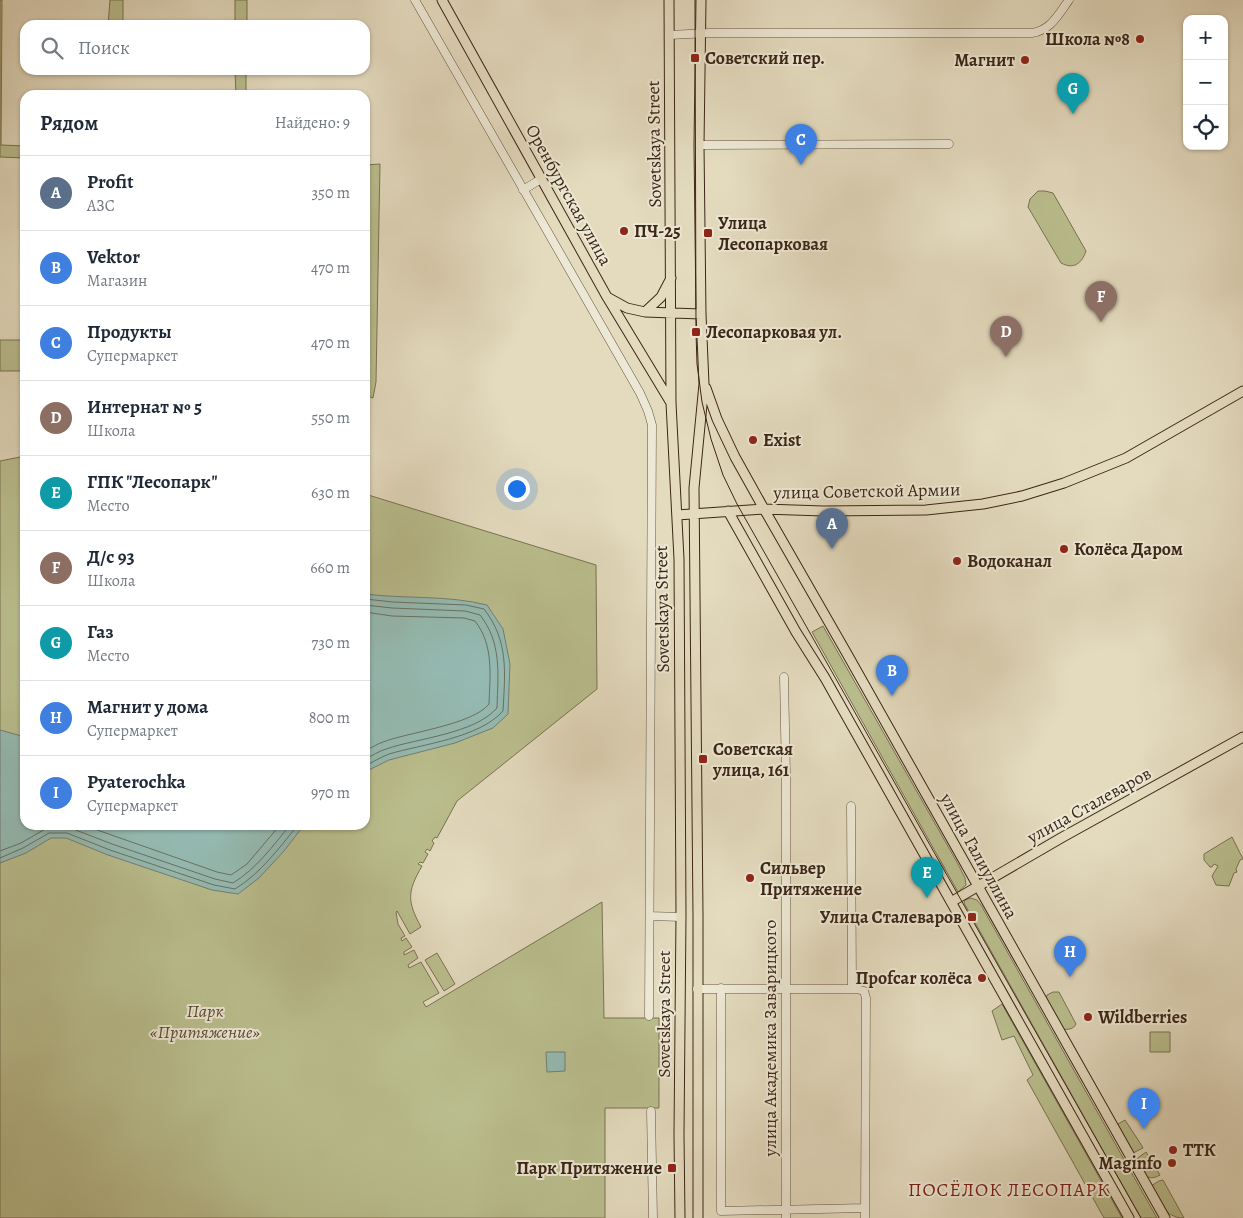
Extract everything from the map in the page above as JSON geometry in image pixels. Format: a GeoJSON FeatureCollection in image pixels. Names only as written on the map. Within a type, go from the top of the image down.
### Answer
{"type":"FeatureCollection","features":[{"type":"Feature","properties":{"kind":"main road","name":"Оренбургская улица"},"geometry":{"type":"LineString","coordinates":[[442,0],[607,297],[671,403]]}},
{"type":"Feature","properties":{"kind":"main road","name":"Sovetskaya Street"},"geometry":{"type":"LineString","coordinates":[[668,0],[671,403],[679,566],[680,1218]]}},
{"type":"Feature","properties":{"kind":"main road","name":"Sovetskaya Street"},"geometry":{"type":"LineString","coordinates":[[698,1218],[698,916],[694,488],[704,384],[701,314],[699,145],[701,0]]}},
{"type":"Feature","properties":{"kind":"main road"},"geometry":{"type":"LineString","coordinates":[[645,312],[660,296],[671,278]]}},
{"type":"Feature","properties":{"kind":"main road"},"geometry":{"type":"LineString","coordinates":[[607,297],[627,308],[645,312],[701,314]]}},
{"type":"Feature","properties":{"kind":"main road","name":"Sovetskaya Street"},"geometry":{"type":"LineString","coordinates":[[704,384],[717,419],[735,457],[764,510]]}},
{"type":"Feature","properties":{"kind":"main road","name":"улица Советской Армии"},"geometry":{"type":"LineString","coordinates":[[677,516],[764,510],[926,510],[983,504],[1022,496],[1064,483],[1126,458],[1243,391]]}},
{"type":"Feature","properties":{"kind":"main road","name":"улица Галиуллина"},"geometry":{"type":"LineString","coordinates":[[764,510],[1166,1218]]}},
{"type":"Feature","properties":{"kind":"main road"},"geometry":{"type":"LineString","coordinates":[[728,511],[796,632],[825,678],[1129,1218]]}},
{"type":"Feature","properties":{"kind":"main road","name":"улица Сталеваров"},"geometry":{"type":"LineString","coordinates":[[951,902],[1243,737]]}},
{"type":"Feature","properties":{"kind":"main road"},"geometry":{"type":"LineString","coordinates":[[681,916],[698,916]]}},
{"type":"Feature","properties":{"kind":"street"},"geometry":{"type":"LineString","coordinates":[[426,0],[416,2],[640,393],[648,410],[652,425],[649,1016]]}},
{"type":"Feature","properties":{"kind":"street"},"geometry":{"type":"LineString","coordinates":[[669,35],[1032,33],[1044,30],[1051,25],[1069,0]]}},
{"type":"Feature","properties":{"kind":"street"},"geometry":{"type":"LineString","coordinates":[[699,145],[950,144]]}},
{"type":"Feature","properties":{"kind":"street"},"geometry":{"type":"LineString","coordinates":[[523,190],[542,179]]}},
{"type":"Feature","properties":{"kind":"street","name":"улица Академика Заварицкого"},"geometry":{"type":"LineString","coordinates":[[784,677],[786,776],[786,1218]]}},
{"type":"Feature","properties":{"kind":"street"},"geometry":{"type":"LineString","coordinates":[[851,806],[852,989]]}},
{"type":"Feature","properties":{"kind":"street"},"geometry":{"type":"LineString","coordinates":[[650,916],[681,916]]}},
{"type":"Feature","properties":{"kind":"street"},"geometry":{"type":"LineString","coordinates":[[721,988],[721,1215],[786,1209],[865,1208]]}},
{"type":"Feature","properties":{"kind":"street"},"geometry":{"type":"LineString","coordinates":[[697,989],[852,989],[864,991],[866,998],[865,1218]]}},
{"type":"Feature","properties":{"kind":"street"},"geometry":{"type":"LineString","coordinates":[[651,1111],[653,1218]]}},
{"type":"Feature","properties":{"kind":"green space"},"geometry":{"type":"Polygon","coordinates":[[[0,0],[2,0],[1,145],[20,146],[20,158],[0,157],[0,0]]]}},
{"type":"Feature","properties":{"kind":"green space"},"geometry":{"type":"Polygon","coordinates":[[[110,0],[123,0],[123,20],[108,20],[110,0]]]}},
{"type":"Feature","properties":{"kind":"green space"},"geometry":{"type":"Polygon","coordinates":[[[235,0],[247,0],[247,20],[235,20],[235,0]]]}},
{"type":"Feature","properties":{"kind":"green space"},"geometry":{"type":"Polygon","coordinates":[[[235,75],[246,75],[246,90],[236,90],[235,75]]]}},
{"type":"Feature","properties":{"kind":"green space"},"geometry":{"type":"Polygon","coordinates":[[[380,164],[376,382],[373,398],[370,397],[370,165],[380,164]]]}},
{"type":"Feature","properties":{"kind":"green space"},"geometry":{"type":"Polygon","coordinates":[[[1038,191],[1053,193],[1086,251],[1077,264],[1070,266],[1061,263],[1028,207],[1030,199],[1038,191]]]}},
{"type":"Feature","properties":{"kind":"green space"},"geometry":{"type":"Polygon","coordinates":[[[0,340],[20,340],[20,371],[0,371],[0,340]]]}},
{"type":"Feature","properties":{"kind":"green space","name":"Парк «Притяжение»"},"geometry":{"type":"Polygon","coordinates":[[[20,457],[20,830],[370,830],[370,496],[596,565],[597,689],[457,801],[437,838],[435,837],[432,841],[434,843],[430,851],[427,849],[425,852],[428,854],[423,863],[420,862],[418,864],[422,866],[411,890],[411,903],[421,927],[410,934],[396,912],[398,924],[405,936],[401,938],[402,941],[406,938],[412,947],[404,952],[404,955],[414,950],[418,958],[408,965],[409,968],[421,962],[439,993],[423,1002],[426,1007],[602,902],[604,1018],[659,1018],[659,1108],[605,1108],[605,1218],[0,1218],[0,461],[20,457]]]}},
{"type":"Feature","properties":{"kind":"green space"},"geometry":{"type":"Polygon","coordinates":[[[823,626],[958,864],[965,878],[966,885],[958,892],[812,632],[823,626]]]}},
{"type":"Feature","properties":{"kind":"green space"},"geometry":{"type":"Polygon","coordinates":[[[1232,837],[1243,859],[1240,860],[1236,869],[1237,872],[1234,873],[1229,886],[1216,885],[1212,876],[1218,866],[1214,864],[1210,867],[1204,860],[1204,854],[1232,837]]]}},
{"type":"Feature","properties":{"kind":"green space"},"geometry":{"type":"Polygon","coordinates":[[[971,898],[977,900],[981,905],[1157,1218],[1141,1218],[964,903],[965,900],[971,898]]]}},
{"type":"Feature","properties":{"kind":"green space"},"geometry":{"type":"Polygon","coordinates":[[[437,953],[455,984],[444,991],[425,960],[437,953]]]}},
{"type":"Feature","properties":{"kind":"green space"},"geometry":{"type":"Polygon","coordinates":[[[1059,992],[1076,1024],[1072,1028],[1063,1029],[1046,999],[1047,995],[1059,992]]]}},
{"type":"Feature","properties":{"kind":"green space"},"geometry":{"type":"Polygon","coordinates":[[[1002,1004],[1122,1218],[1104,1218],[1027,1080],[1033,1075],[1014,1036],[1002,1040],[992,1011],[1002,1004]]]}},
{"type":"Feature","properties":{"kind":"green space"},"geometry":{"type":"Polygon","coordinates":[[[1150,1032],[1170,1032],[1170,1052],[1150,1052],[1150,1032]]]}},
{"type":"Feature","properties":{"kind":"green space"},"geometry":{"type":"Polygon","coordinates":[[[1125,1120],[1143,1148],[1133,1153],[1118,1129],[1118,1124],[1125,1120]]]}},
{"type":"Feature","properties":{"kind":"green space"},"geometry":{"type":"Polygon","coordinates":[[[1146,1152],[1160,1175],[1151,1178],[1143,1172],[1138,1161],[1139,1157],[1146,1152]]]}},
{"type":"Feature","properties":{"kind":"green space"},"geometry":{"type":"Polygon","coordinates":[[[1163,1180],[1184,1218],[1172,1215],[1163,1208],[1151,1186],[1163,1180]]]}},
{"type":"Feature","properties":{"kind":"water"},"geometry":{"type":"Polygon","coordinates":[[[370,594],[442,598],[487,605],[503,629],[510,664],[508,714],[493,728],[455,743],[389,760],[370,770],[370,594]]]}},
{"type":"Feature","properties":{"kind":"water"},"geometry":{"type":"Polygon","coordinates":[[[0,730],[20,736],[20,830],[300,830],[259,878],[238,894],[212,890],[108,855],[66,838],[51,838],[26,853],[0,863],[0,730]]]}},
{"type":"Feature","properties":{"kind":"water"},"geometry":{"type":"Polygon","coordinates":[[[546,1052],[565,1052],[565,1071],[547,1072],[546,1052]]]}},
{"type":"Feature","properties":{"kind":"tram line"},"geometry":{"type":"LineString","coordinates":[[695,0],[697,364],[702,402],[711,439],[723,475],[737,504],[1141,1218]]}},
{"type":"Feature","properties":{"kind":"place","name":"Школа №8"},"geometry":{"type":"Point","coordinates":[1140,39]}},
{"type":"Feature","properties":{"kind":"place","name":"Советский пер."},"geometry":{"type":"Point","coordinates":[695,58]}},
{"type":"Feature","properties":{"kind":"place","name":"Магнит"},"geometry":{"type":"Point","coordinates":[1025,60]}},
{"type":"Feature","properties":{"kind":"place","name":"Газ"},"geometry":{"type":"Point","coordinates":[1073,114]}},
{"type":"Feature","properties":{"kind":"place","name":"Продукты"},"geometry":{"type":"Point","coordinates":[801,165]}},
{"type":"Feature","properties":{"kind":"place","name":"ПЧ-25"},"geometry":{"type":"Point","coordinates":[624,231]}},
{"type":"Feature","properties":{"kind":"place","name":"Улица Лесопарковая"},"geometry":{"type":"Point","coordinates":[708,233]}},
{"type":"Feature","properties":{"kind":"place","name":"Д/с 93"},"geometry":{"type":"Point","coordinates":[1101,322]}},
{"type":"Feature","properties":{"kind":"place","name":"Лесопарковая ул."},"geometry":{"type":"Point","coordinates":[696,332]}},
{"type":"Feature","properties":{"kind":"place","name":"Интернат № 5"},"geometry":{"type":"Point","coordinates":[1006,357]}},
{"type":"Feature","properties":{"kind":"place","name":"Exist"},"geometry":{"type":"Point","coordinates":[753,440]}},
{"type":"Feature","properties":{"kind":"place","name":"Profit"},"geometry":{"type":"Point","coordinates":[832,549]}},
{"type":"Feature","properties":{"kind":"place","name":"Колёса Даром"},"geometry":{"type":"Point","coordinates":[1064,549]}},
{"type":"Feature","properties":{"kind":"place","name":"Водоканал"},"geometry":{"type":"Point","coordinates":[957,561]}},
{"type":"Feature","properties":{"kind":"place","name":"Vektor"},"geometry":{"type":"Point","coordinates":[892,696]}},
{"type":"Feature","properties":{"kind":"place","name":"Советская улица, 161"},"geometry":{"type":"Point","coordinates":[703,759]}},
{"type":"Feature","properties":{"kind":"place","name":"Сильвер Притяжение"},"geometry":{"type":"Point","coordinates":[750,878]}},
{"type":"Feature","properties":{"kind":"place","name":"ГПК \"Лесопарк\""},"geometry":{"type":"Point","coordinates":[927,898]}},
{"type":"Feature","properties":{"kind":"place","name":"Улица Сталеваров"},"geometry":{"type":"Point","coordinates":[972,917]}},
{"type":"Feature","properties":{"kind":"place","name":"Магнит у дома"},"geometry":{"type":"Point","coordinates":[1070,977]}},
{"type":"Feature","properties":{"kind":"place","name":"Проfcar колёса"},"geometry":{"type":"Point","coordinates":[982,978]}},
{"type":"Feature","properties":{"kind":"place","name":"Wildberries"},"geometry":{"type":"Point","coordinates":[1088,1017]}},
{"type":"Feature","properties":{"kind":"place","name":"Pyaterochka"},"geometry":{"type":"Point","coordinates":[1144,1129]}},
{"type":"Feature","properties":{"kind":"place","name":"ТТК"},"geometry":{"type":"Point","coordinates":[1173,1150]}},
{"type":"Feature","properties":{"kind":"place","name":"Maginfo"},"geometry":{"type":"Point","coordinates":[1172,1163]}},
{"type":"Feature","properties":{"kind":"place","name":"Парк Притяжение"},"geometry":{"type":"Point","coordinates":[672,1168]}},
{"type":"Feature","properties":{"kind":"district","name":"ПОСЁЛОК ЛЕСОПАРК"},"geometry":{"type":"Point","coordinates":[1009,1189]}}]}
